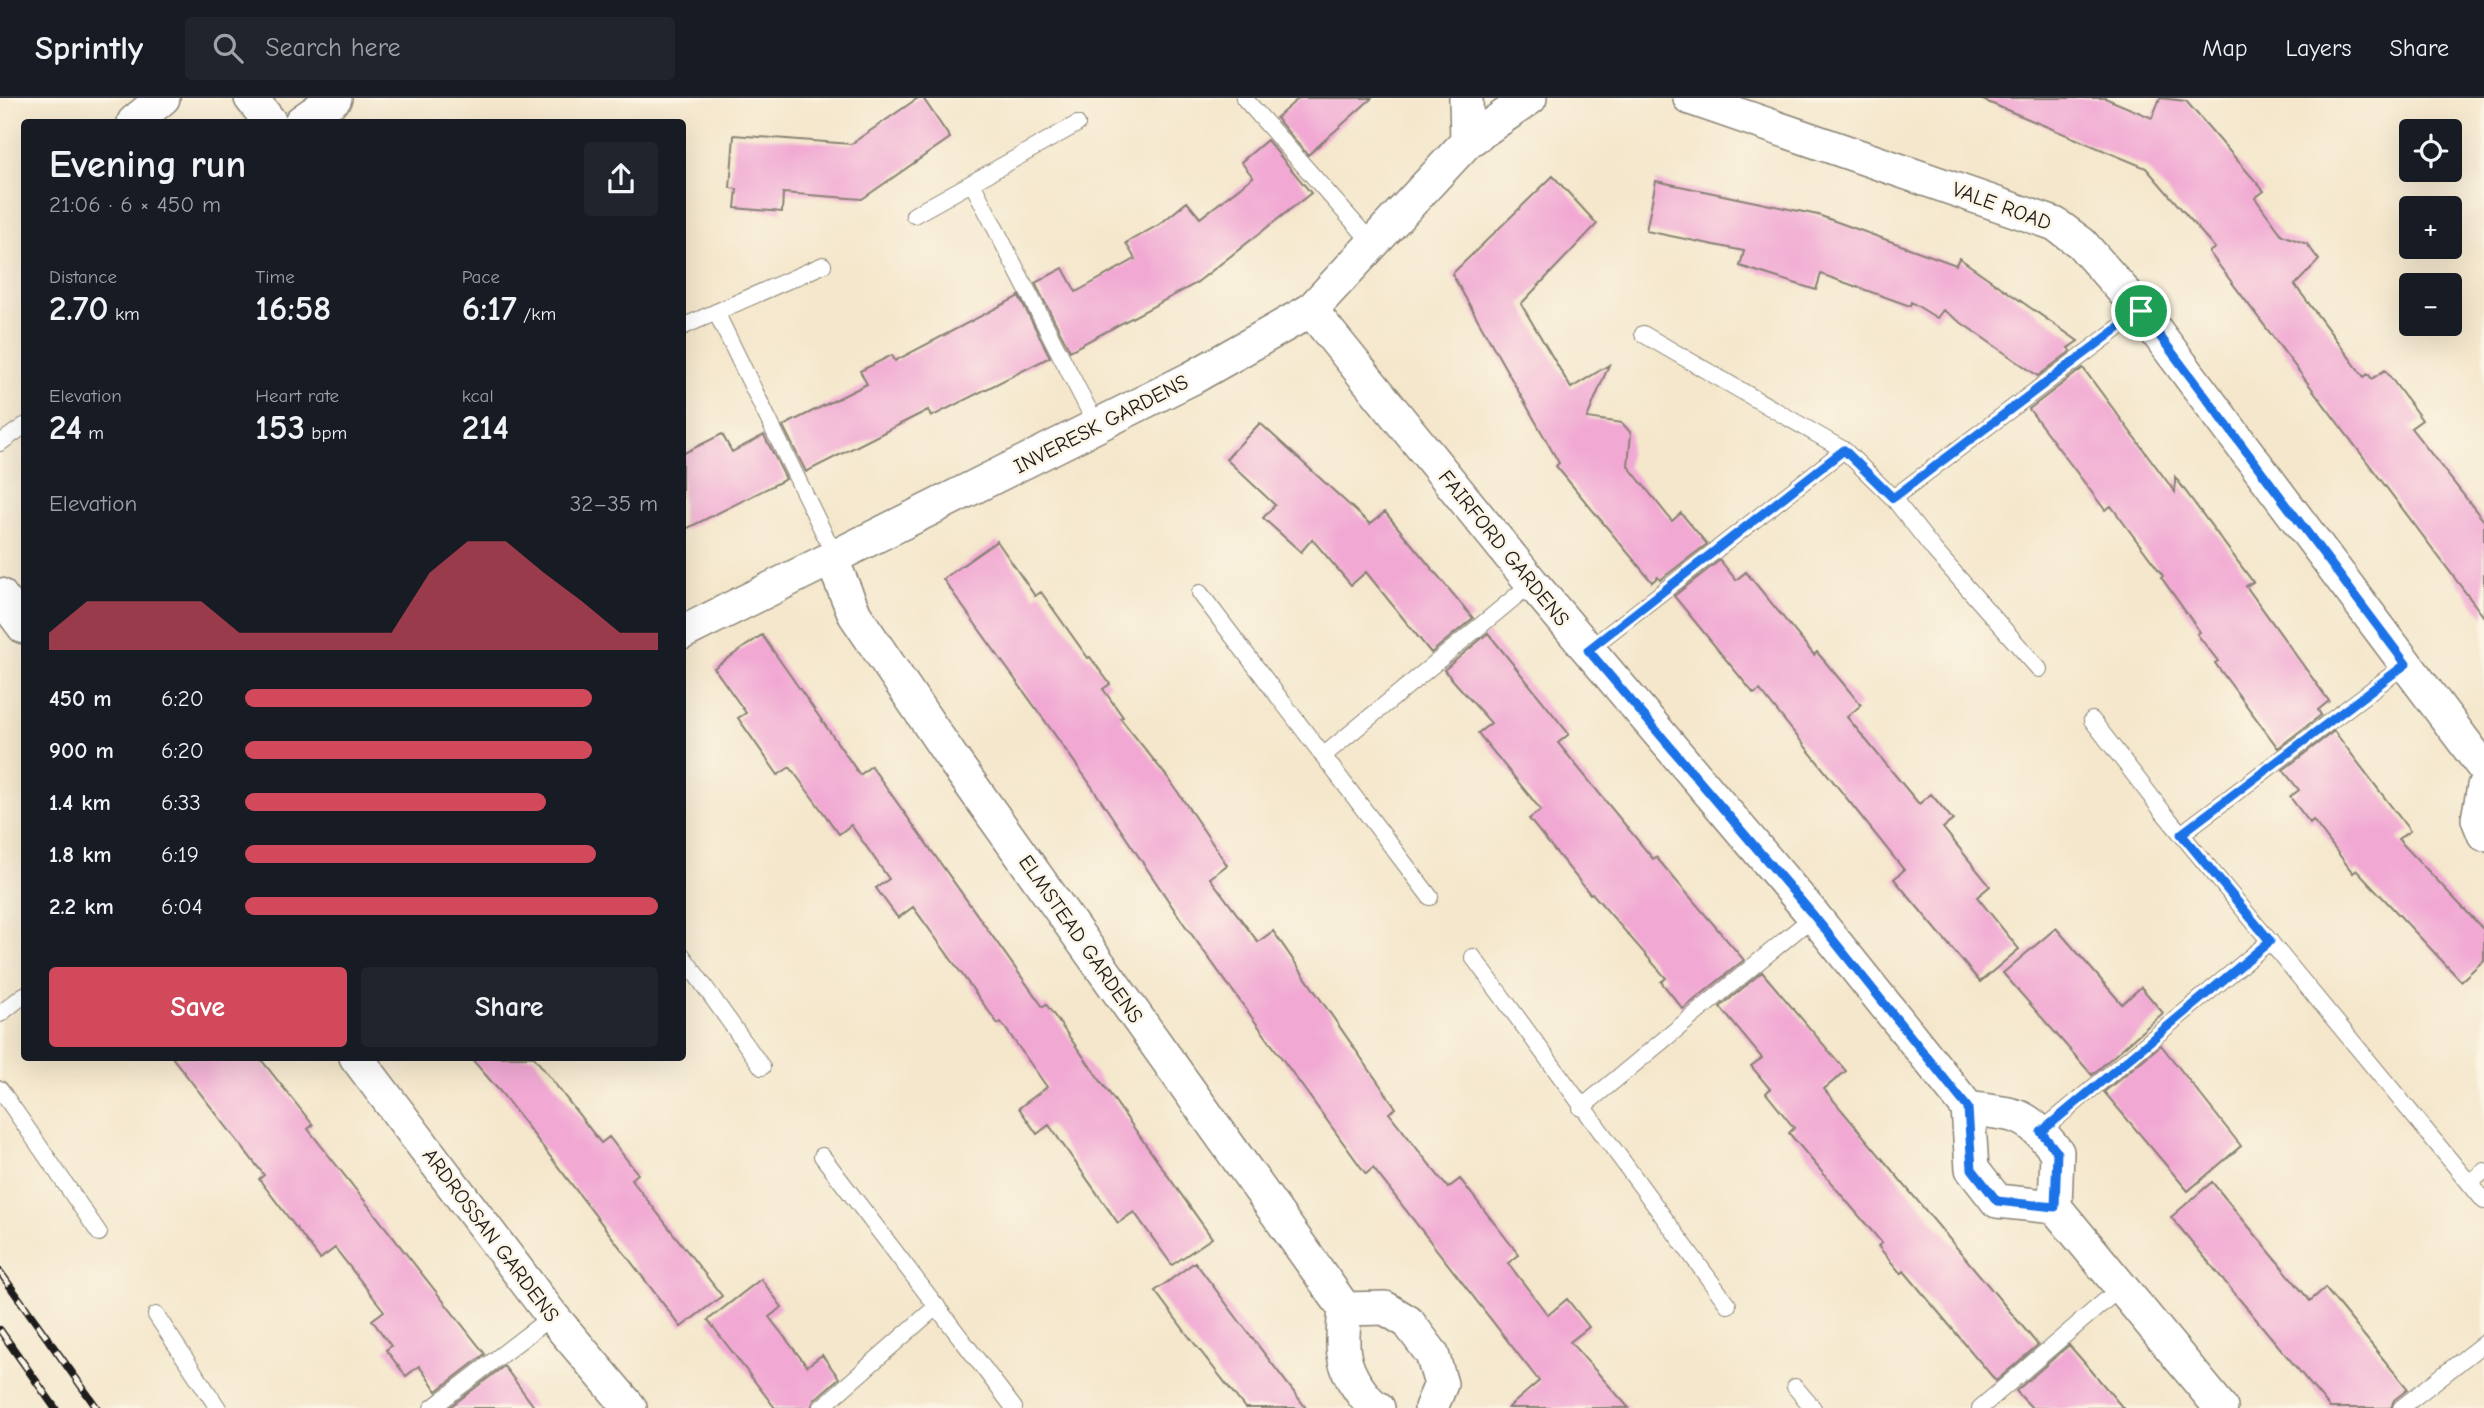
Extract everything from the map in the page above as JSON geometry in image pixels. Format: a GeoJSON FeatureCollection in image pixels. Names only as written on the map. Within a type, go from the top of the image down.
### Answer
{"type":"FeatureCollection","features":[{"type":"Feature","properties":{"kind":"street"},"geometry":{"type":"LineString","coordinates":[[138,119],[163,98]]}},
{"type":"Feature","properties":{"kind":"street"},"geometry":{"type":"LineString","coordinates":[[251,98],[268,119]]}},
{"type":"Feature","properties":{"kind":"street"},"geometry":{"type":"LineString","coordinates":[[305,119],[335,98]]}},
{"type":"Feature","properties":{"kind":"street"},"geometry":{"type":"LineString","coordinates":[[1466,98],[1467,142]]}},
{"type":"Feature","properties":{"kind":"street","name":"INVERESK GARDENS"},"geometry":{"type":"LineString","coordinates":[[686,631],[1192,378],[1311,310],[1467,142],[1530,98]]}},
{"type":"Feature","properties":{"kind":"street","name":"VALE ROAD"},"geometry":{"type":"LineString","coordinates":[[1690,98],[2055,224],[2081,243],[2141,311],[2484,768]]}},
{"type":"Feature","properties":{"kind":"street","name":"FAIRFORD GARDENS"},"geometry":{"type":"LineString","coordinates":[[1311,310],[1532,583],[1814,916],[1968,1108]]}},
{"type":"Feature","properties":{"kind":"street","name":"ELMSTEAD GARDENS"},"geometry":{"type":"LineString","coordinates":[[834,559],[855,615],[952,758],[1345,1309]]}},
{"type":"Feature","properties":{"kind":"street"},"geometry":{"type":"LineString","coordinates":[[0,595],[21,623]]}},
{"type":"Feature","properties":{"kind":"street"},"geometry":{"type":"LineString","coordinates":[[2484,786],[2478,819],[2484,834]]}},
{"type":"Feature","properties":{"kind":"street","name":"ARDROSSAN GARDENS"},"geometry":{"type":"LineString","coordinates":[[359,1061],[552,1316],[630,1408]]}},
{"type":"Feature","properties":{"kind":"street"},"geometry":{"type":"LineString","coordinates":[[2055,1207],[1997,1201],[1972,1169],[1968,1108],[2024,1116],[2041,1132],[2057,1152],[2055,1207],[2221,1408]]}},
{"type":"Feature","properties":{"kind":"street"},"geometry":{"type":"LineString","coordinates":[[1378,1408],[1370,1404],[1346,1371],[1342,1342],[1345,1309],[1385,1308],[1408,1322],[1432,1354],[1441,1384],[1431,1408]]}},
{"type":"Feature","properties":{"kind":"lane"},"geometry":{"type":"LineString","coordinates":[[1244,98],[1373,244]]}},
{"type":"Feature","properties":{"kind":"lane"},"geometry":{"type":"LineString","coordinates":[[915,215],[1077,124]]}},
{"type":"Feature","properties":{"kind":"lane"},"geometry":{"type":"LineString","coordinates":[[972,183],[1097,426]]}},
{"type":"Feature","properties":{"kind":"lane"},"geometry":{"type":"LineString","coordinates":[[686,325],[822,265]]}},
{"type":"Feature","properties":{"kind":"lane"},"geometry":{"type":"LineString","coordinates":[[1893,498],[2141,311]]}},
{"type":"Feature","properties":{"kind":"lane"},"geometry":{"type":"LineString","coordinates":[[716,312],[834,559]]}},
{"type":"Feature","properties":{"kind":"lane"},"geometry":{"type":"LineString","coordinates":[[1643,334],[1844,450],[1893,498],[1934,550],[2039,668]]}},
{"type":"Feature","properties":{"kind":"lane"},"geometry":{"type":"LineString","coordinates":[[0,443],[21,428]]}},
{"type":"Feature","properties":{"kind":"lane"},"geometry":{"type":"LineString","coordinates":[[1588,650],[1844,450]]}},
{"type":"Feature","properties":{"kind":"lane"},"geometry":{"type":"LineString","coordinates":[[1324,756],[1532,583]]}},
{"type":"Feature","properties":{"kind":"lane"},"geometry":{"type":"LineString","coordinates":[[1200,593],[1430,897]]}},
{"type":"Feature","properties":{"kind":"lane"},"geometry":{"type":"LineString","coordinates":[[2181,834],[2406,664]]}},
{"type":"Feature","properties":{"kind":"lane"},"geometry":{"type":"LineString","coordinates":[[2092,720],[2181,834],[2484,1201]]}},
{"type":"Feature","properties":{"kind":"lane"},"geometry":{"type":"LineString","coordinates":[[1581,1108],[1814,916]]}},
{"type":"Feature","properties":{"kind":"lane"},"geometry":{"type":"LineString","coordinates":[[2041,1132],[2270,941]]}},
{"type":"Feature","properties":{"kind":"lane"},"geometry":{"type":"LineString","coordinates":[[1473,957],[1728,1306]]}},
{"type":"Feature","properties":{"kind":"lane"},"geometry":{"type":"LineString","coordinates":[[686,961],[762,1067]]}},
{"type":"Feature","properties":{"kind":"lane"},"geometry":{"type":"LineString","coordinates":[[0,1014],[21,997]]}},
{"type":"Feature","properties":{"kind":"lane"},"geometry":{"type":"LineString","coordinates":[[0,1089],[99,1233]]}},
{"type":"Feature","properties":{"kind":"lane"},"geometry":{"type":"LineString","coordinates":[[822,1156],[1014,1408]]}},
{"type":"Feature","properties":{"kind":"lane"},"geometry":{"type":"LineString","coordinates":[[2470,1183],[2484,1171]]}},
{"type":"Feature","properties":{"kind":"lane"},"geometry":{"type":"LineString","coordinates":[[1980,1408],[2120,1288]]}},
{"type":"Feature","properties":{"kind":"lane"},"geometry":{"type":"LineString","coordinates":[[821,1408],[937,1306]]}},
{"type":"Feature","properties":{"kind":"lane"},"geometry":{"type":"LineString","coordinates":[[156,1315],[218,1408]]}},
{"type":"Feature","properties":{"kind":"lane"},"geometry":{"type":"LineString","coordinates":[[432,1408],[552,1316]]}},
{"type":"Feature","properties":{"kind":"lane"},"geometry":{"type":"LineString","coordinates":[[2401,1408],[2484,1343]]}},
{"type":"Feature","properties":{"kind":"lane"},"geometry":{"type":"LineString","coordinates":[[1795,1387],[1813,1408]]}},
{"type":"Feature","properties":{"kind":"building"},"geometry":{"type":"Polygon","coordinates":[[[918,98],[923,98],[950,138],[862,199],[783,193],[782,212],[735,208],[737,189],[730,188],[734,135],[851,144],[918,98]]]}},
{"type":"Feature","properties":{"kind":"building"},"geometry":{"type":"Polygon","coordinates":[[[1299,98],[1372,98],[1308,155],[1276,118],[1299,98]]]}},
{"type":"Feature","properties":{"kind":"building"},"geometry":{"type":"Polygon","coordinates":[[[1978,98],[2105,98],[2152,118],[2160,98],[2186,101],[2264,191],[2255,198],[2282,235],[2307,244],[2319,260],[2295,285],[2364,377],[2368,374],[2372,379],[2385,370],[2422,420],[2411,428],[2484,521],[2484,617],[2209,252],[2215,248],[2146,168],[1978,98]]]}},
{"type":"Feature","properties":{"kind":"building"},"geometry":{"type":"Polygon","coordinates":[[[1267,140],[1311,193],[1195,284],[1070,351],[1035,283],[1063,268],[1076,292],[1135,259],[1126,243],[1160,224],[1187,202],[1200,218],[1253,177],[1241,162],[1267,140]]]}},
{"type":"Feature","properties":{"kind":"building"},"geometry":{"type":"Polygon","coordinates":[[[1553,176],[1597,224],[1521,304],[1571,388],[1609,365],[1587,418],[1622,423],[1631,433],[1628,466],[1672,521],[1681,513],[1707,544],[1660,580],[1658,577],[1652,582],[1556,466],[1559,463],[1452,274],[1553,176]]]}},
{"type":"Feature","properties":{"kind":"building"},"geometry":{"type":"Polygon","coordinates":[[[1656,181],[1818,215],[1956,265],[1959,258],[2078,341],[2068,348],[2071,351],[2038,376],[1943,310],[1937,318],[1911,302],[1910,306],[1821,274],[1816,290],[1740,266],[1744,251],[1646,231],[1656,181]]]}},
{"type":"Feature","properties":{"kind":"building"},"geometry":{"type":"Polygon","coordinates":[[[1019,296],[1050,357],[931,417],[928,410],[806,472],[783,426],[867,384],[860,371],[892,355],[895,361],[1019,296]]]}},
{"type":"Feature","properties":{"kind":"building"},"geometry":{"type":"Polygon","coordinates":[[[2083,368],[2175,492],[2175,477],[2253,582],[2246,586],[2329,701],[2318,710],[2321,715],[2278,748],[2215,663],[2218,661],[2197,634],[2200,632],[2161,577],[2163,576],[2111,506],[2105,510],[2029,409],[2083,368]]]}},
{"type":"Feature","properties":{"kind":"building"},"geometry":{"type":"Polygon","coordinates":[[[1260,423],[1370,524],[1385,512],[1473,618],[1431,653],[1366,572],[1351,585],[1312,539],[1301,552],[1263,518],[1275,505],[1226,459],[1260,423]]]}},
{"type":"Feature","properties":{"kind":"building"},"geometry":{"type":"Polygon","coordinates":[[[722,434],[732,452],[764,435],[786,479],[686,529],[686,452],[722,434]]]}},
{"type":"Feature","properties":{"kind":"building"},"geometry":{"type":"Polygon","coordinates":[[[997,541],[1035,596],[1041,592],[1110,684],[1103,689],[1123,717],[1120,718],[1169,779],[1227,865],[1210,878],[1258,942],[1273,931],[1396,1108],[1389,1113],[1448,1188],[1460,1179],[1519,1255],[1508,1263],[1548,1315],[1567,1299],[1589,1327],[1570,1342],[1629,1408],[1508,1408],[1539,1381],[1373,1168],[1366,1174],[1184,924],[1088,781],[943,579],[997,541]]]}},
{"type":"Feature","properties":{"kind":"building"},"geometry":{"type":"Polygon","coordinates":[[[1720,560],[1736,580],[1746,572],[1814,655],[1817,652],[1861,705],[1847,717],[1919,804],[1931,794],[1953,820],[1943,828],[1990,886],[1977,897],[2019,949],[1980,982],[1894,879],[1904,870],[1760,690],[1754,694],[1674,596],[1720,560]]]}},
{"type":"Feature","properties":{"kind":"building"},"geometry":{"type":"Polygon","coordinates":[[[1488,633],[1569,734],[1558,743],[1653,859],[1656,857],[1744,960],[1683,1009],[1661,982],[1666,978],[1592,893],[1590,894],[1529,819],[1541,810],[1478,733],[1491,723],[1444,670],[1488,633]]]}},
{"type":"Feature","properties":{"kind":"building"},"geometry":{"type":"Polygon","coordinates":[[[762,635],[860,775],[871,766],[1043,1007],[1046,1004],[1212,1238],[1172,1265],[1134,1212],[1118,1223],[1049,1125],[1037,1134],[1019,1108],[1047,1087],[1001,1022],[998,1024],[913,907],[898,918],[876,888],[889,879],[851,825],[839,834],[790,767],[778,775],[738,718],[746,713],[714,668],[762,635]]]}},
{"type":"Feature","properties":{"kind":"building"},"geometry":{"type":"Polygon","coordinates":[[[2334,731],[2410,831],[2398,839],[2484,930],[2484,960],[2461,981],[2357,870],[2353,873],[2313,820],[2310,823],[2290,797],[2299,790],[2283,770],[2334,731]]]}},
{"type":"Feature","properties":{"kind":"building"},"geometry":{"type":"Polygon","coordinates":[[[2056,928],[2122,1004],[2141,987],[2163,1013],[2092,1075],[2003,973],[2056,928]]]}},
{"type":"Feature","properties":{"kind":"building"},"geometry":{"type":"Polygon","coordinates":[[[1762,972],[1846,1071],[1824,1089],[2038,1345],[1996,1381],[1904,1271],[1901,1274],[1878,1246],[1882,1243],[1789,1133],[1794,1128],[1766,1093],[1770,1089],[1751,1066],[1762,1058],[1720,1007],[1762,972]]]}},
{"type":"Feature","properties":{"kind":"building"},"geometry":{"type":"Polygon","coordinates":[[[2161,1045],[2241,1146],[2188,1191],[2104,1092],[2161,1045]]]}},
{"type":"Feature","properties":{"kind":"building"},"geometry":{"type":"Polygon","coordinates":[[[175,1061],[262,1061],[313,1125],[308,1129],[485,1354],[437,1391],[419,1366],[406,1376],[386,1350],[391,1346],[372,1320],[384,1311],[335,1248],[320,1259],[259,1179],[264,1175],[175,1061]]]}},
{"type":"Feature","properties":{"kind":"building"},"geometry":{"type":"Polygon","coordinates":[[[473,1061],[537,1061],[601,1143],[609,1137],[638,1174],[631,1179],[722,1296],[681,1327],[503,1095],[473,1061]]]}},
{"type":"Feature","properties":{"kind":"building"},"geometry":{"type":"Polygon","coordinates":[[[2212,1182],[2310,1301],[2325,1288],[2408,1389],[2394,1400],[2391,1408],[2330,1408],[2171,1217],[2212,1182]]]}},
{"type":"Feature","properties":{"kind":"building"},"geometry":{"type":"Polygon","coordinates":[[[1195,1262],[1306,1408],[1245,1408],[1187,1334],[1155,1291],[1195,1262]]]}},
{"type":"Feature","properties":{"kind":"building"},"geometry":{"type":"Polygon","coordinates":[[[761,1279],[782,1307],[769,1317],[807,1366],[822,1355],[839,1378],[814,1400],[811,1408],[775,1408],[708,1320],[761,1279]]]}},
{"type":"Feature","properties":{"kind":"building"},"geometry":{"type":"Polygon","coordinates":[[[2069,1345],[2123,1408],[2032,1408],[2016,1391],[2069,1345]]]}},
{"type":"Feature","properties":{"kind":"building"},"geometry":{"type":"Polygon","coordinates":[[[504,1366],[535,1408],[450,1407],[504,1366]]]}},
{"type":"Feature","properties":{"kind":"railway"},"geometry":{"type":"LineString","coordinates":[[0,1272],[97,1408]]}},
{"type":"Feature","properties":{"kind":"railway"},"geometry":{"type":"LineString","coordinates":[[0,1330],[55,1408]]}},
{"type":"Feature","properties":{"kind":"route"},"geometry":{"type":"LineString","coordinates":[[2141,311],[2406,664],[2181,834],[2270,941],[2041,1132],[2057,1152],[2055,1207],[1997,1201],[1972,1169],[1968,1108],[1814,916],[1588,650],[1844,450],[1893,498],[2141,311]]}}]}
